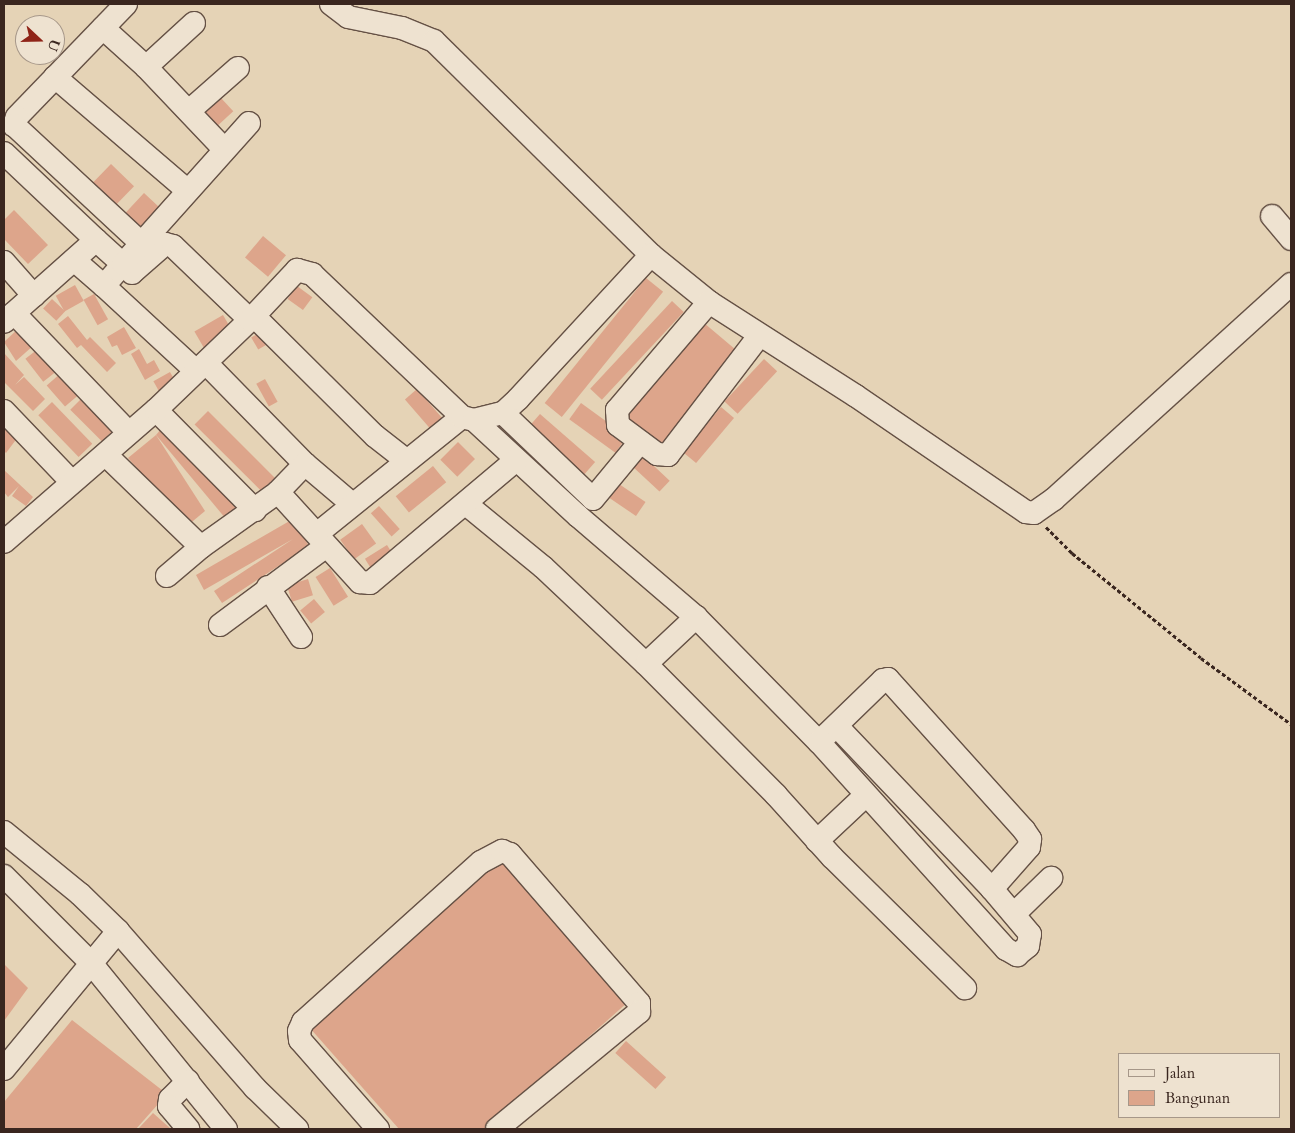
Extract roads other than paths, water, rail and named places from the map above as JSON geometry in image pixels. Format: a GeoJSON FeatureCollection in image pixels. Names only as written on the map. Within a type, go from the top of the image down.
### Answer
{"type":"FeatureCollection","features":[{"type":"Feature","properties":{"kind":"street"},"geometry":{"type":"LineString","coordinates":[[126,4],[17,117],[15,128],[142,244]]}},
{"type":"Feature","properties":{"kind":"street"},"geometry":{"type":"LineString","coordinates":[[331,4],[348,17],[402,28],[434,41],[651,256],[709,302],[759,336],[856,396],[1026,512],[1034,513],[1054,499],[1291,284]]}},
{"type":"Feature","properties":{"kind":"street"},"geometry":{"type":"LineString","coordinates":[[146,67],[194,23]]}},
{"type":"Feature","properties":{"kind":"street"},"geometry":{"type":"LineString","coordinates":[[102,28],[146,67],[224,149]]}},
{"type":"Feature","properties":{"kind":"street"},"geometry":{"type":"LineString","coordinates":[[189,111],[238,68]]}},
{"type":"Feature","properties":{"kind":"street"},"geometry":{"type":"LineString","coordinates":[[55,76],[187,190]]}},
{"type":"Feature","properties":{"kind":"street"},"geometry":{"type":"LineString","coordinates":[[128,269],[142,244],[187,190],[249,123]]}},
{"type":"Feature","properties":{"kind":"street"},"geometry":{"type":"LineString","coordinates":[[4,153],[128,269]]}},
{"type":"Feature","properties":{"kind":"street"},"geometry":{"type":"LineString","coordinates":[[1272,216],[1291,239]]}},
{"type":"Feature","properties":{"kind":"street"},"geometry":{"type":"LineString","coordinates":[[96,240],[9,317],[128,432]]}},
{"type":"Feature","properties":{"kind":"street"},"geometry":{"type":"LineString","coordinates":[[108,290],[128,269],[165,244],[173,246],[252,318],[375,436],[406,460]]}},
{"type":"Feature","properties":{"kind":"street"},"geometry":{"type":"LineString","coordinates":[[220,625],[268,587],[321,540],[352,504],[406,460],[468,419],[503,413],[651,256]]}},
{"type":"Feature","properties":{"kind":"street"},"geometry":{"type":"LineString","coordinates":[[74,260],[200,367],[305,464],[352,504]]}},
{"type":"Feature","properties":{"kind":"street"},"geometry":{"type":"LineString","coordinates":[[4,262],[34,296]]}},
{"type":"Feature","properties":{"kind":"street"},"geometry":{"type":"LineString","coordinates":[[8,531],[106,455],[128,432],[156,410],[252,318],[290,275],[297,270],[312,274],[468,419],[696,617],[819,742],[1015,955],[1028,946],[1030,939],[1014,914],[837,726]]}},
{"type":"Feature","properties":{"kind":"street"},"geometry":{"type":"LineString","coordinates":[[709,302],[617,410],[618,425],[657,454],[668,454],[759,336]]}},
{"type":"Feature","properties":{"kind":"street"},"geometry":{"type":"LineString","coordinates":[[156,410],[255,510]]}},
{"type":"Feature","properties":{"kind":"street"},"geometry":{"type":"LineString","coordinates":[[4,411],[71,481]]}},
{"type":"Feature","properties":{"kind":"street"},"geometry":{"type":"LineString","coordinates":[[503,413],[593,499],[640,442]]}},
{"type":"Feature","properties":{"kind":"street"},"geometry":{"type":"LineString","coordinates":[[106,455],[200,547]]}},
{"type":"Feature","properties":{"kind":"street"},"geometry":{"type":"LineString","coordinates":[[278,492],[360,582],[370,583],[516,460]]}},
{"type":"Feature","properties":{"kind":"street"},"geometry":{"type":"LineString","coordinates":[[167,576],[200,547],[278,492],[305,464]]}},
{"type":"Feature","properties":{"kind":"street"},"geometry":{"type":"LineString","coordinates":[[466,504],[543,567],[646,664],[817,841],[965,988]]}},
{"type":"Feature","properties":{"kind":"street"},"geometry":{"type":"LineString","coordinates":[[268,587],[301,637]]}},
{"type":"Feature","properties":{"kind":"street"},"geometry":{"type":"LineString","coordinates":[[646,664],[696,617]]}},
{"type":"Feature","properties":{"kind":"street"},"geometry":{"type":"LineString","coordinates":[[819,742],[883,680],[892,682],[1028,835],[1029,847],[992,889]]}},
{"type":"Feature","properties":{"kind":"street"},"geometry":{"type":"LineString","coordinates":[[817,841],[866,795]]}},
{"type":"Feature","properties":{"kind":"street"},"geometry":{"type":"LineString","coordinates":[[5,837],[80,894],[118,931],[255,1088],[297,1129]]}},
{"type":"Feature","properties":{"kind":"street"},"geometry":{"type":"LineString","coordinates":[[378,1129],[300,1040],[299,1031],[303,1022],[481,862],[502,851],[510,854],[639,1003],[639,1012],[497,1129]]}},
{"type":"Feature","properties":{"kind":"street"},"geometry":{"type":"LineString","coordinates":[[4,876],[91,963],[226,1129]]}},
{"type":"Feature","properties":{"kind":"street"},"geometry":{"type":"LineString","coordinates":[[1014,914],[1051,878]]}},
{"type":"Feature","properties":{"kind":"street"},"geometry":{"type":"LineString","coordinates":[[4,1069],[118,931]]}},
{"type":"Feature","properties":{"kind":"street"},"geometry":{"type":"LineString","coordinates":[[188,1081],[170,1100],[170,1106],[188,1129]]}}]}
